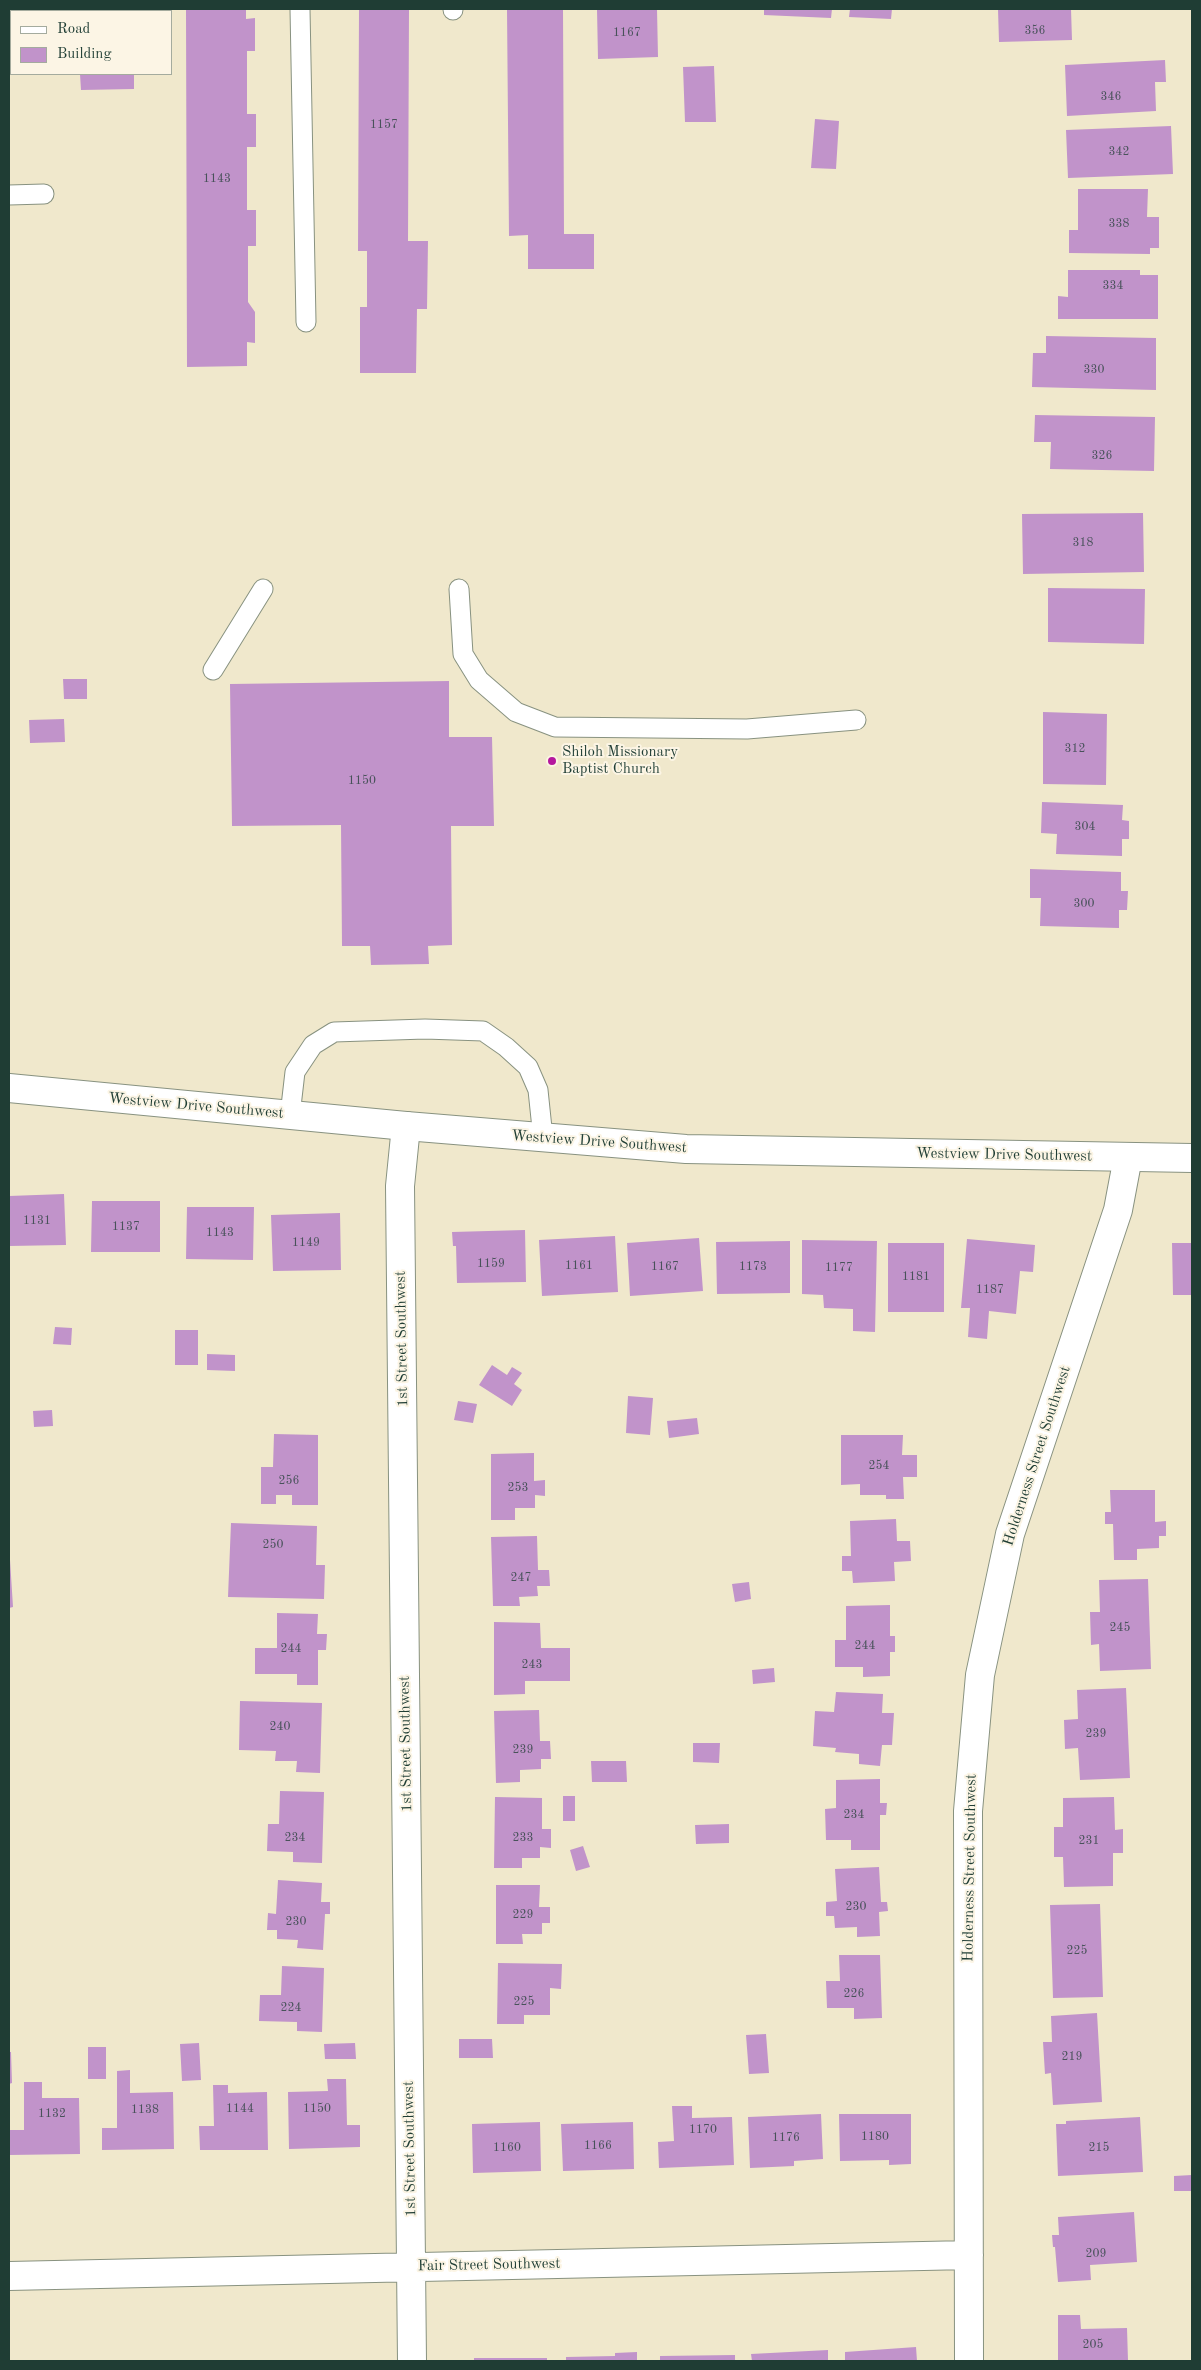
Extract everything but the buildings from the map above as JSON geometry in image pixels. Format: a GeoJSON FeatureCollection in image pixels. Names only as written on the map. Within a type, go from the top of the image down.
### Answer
{"type":"FeatureCollection","features":[{"type":"Feature","properties":{"kind":"street","name":"Westview Drive Southwest"},"geometry":{"type":"LineString","coordinates":[[9,1088],[406,1126],[686,1149],[1192,1158]]}},
{"type":"Feature","properties":{"kind":"street","name":"1st Street Southwest"},"geometry":{"type":"LineString","coordinates":[[406,1126],[400,1196],[412,2361]]}},
{"type":"Feature","properties":{"kind":"street","name":"Holderness Street Southwest"},"geometry":{"type":"LineString","coordinates":[[970,2361],[968,1811],[980,1676],[1010,1534],[1118,1210],[1128,1157]]}},
{"type":"Feature","properties":{"kind":"street","name":"Fair Street Southwest"},"geometry":{"type":"LineString","coordinates":[[9,2276],[969,2255]]}},
{"type":"Feature","properties":{"kind":"lane"},"geometry":{"type":"LineString","coordinates":[[300,9],[306,322]]}},
{"type":"Feature","properties":{"kind":"lane"},"geometry":{"type":"LineString","coordinates":[[9,195],[44,194]]}},
{"type":"Feature","properties":{"kind":"lane"},"geometry":{"type":"LineString","coordinates":[[213,670],[263,589]]}},
{"type":"Feature","properties":{"kind":"lane"},"geometry":{"type":"LineString","coordinates":[[459,589],[463,654],[479,680],[516,712],[555,727],[747,729],[856,720]]}},
{"type":"Feature","properties":{"kind":"lane"},"geometry":{"type":"LineString","coordinates":[[290,1115],[295,1072],[313,1045],[334,1032],[425,1029],[483,1031],[506,1047],[528,1067],[538,1090],[543,1138]]}},
{"type":"Feature","properties":{"kind":"place","name":"Shiloh Missionary Baptist Church"},"geometry":{"type":"Point","coordinates":[552,761]}}]}
